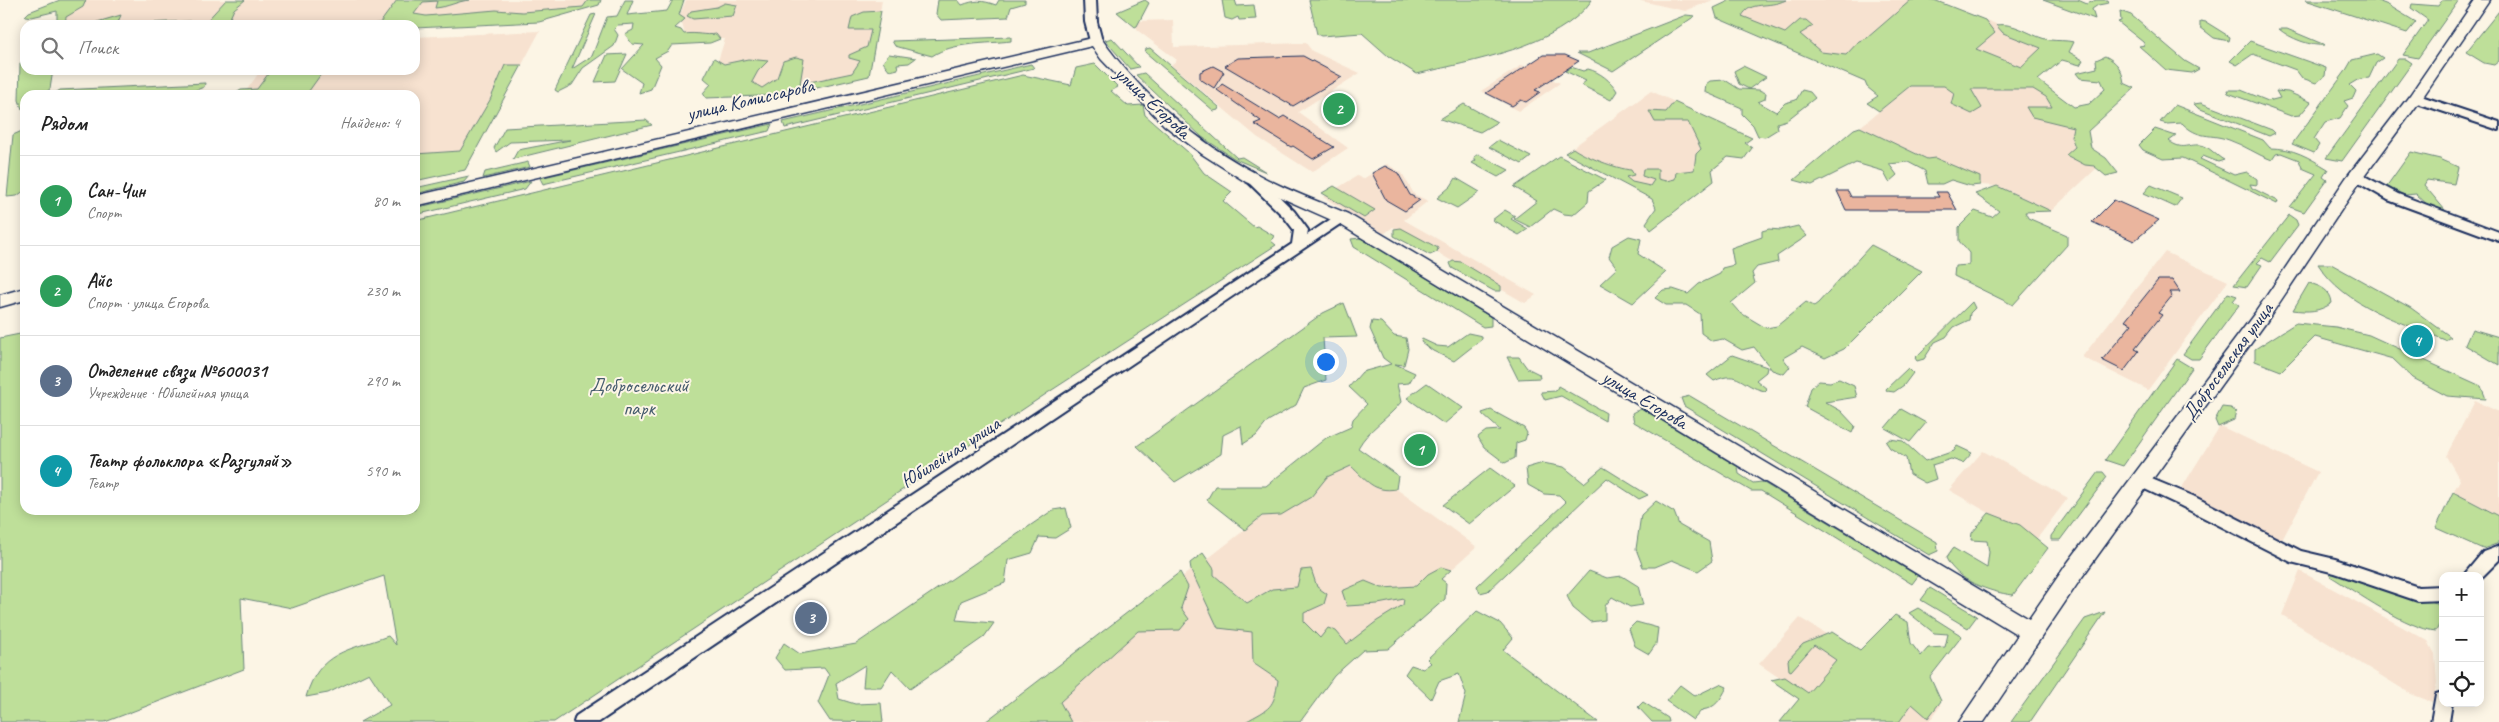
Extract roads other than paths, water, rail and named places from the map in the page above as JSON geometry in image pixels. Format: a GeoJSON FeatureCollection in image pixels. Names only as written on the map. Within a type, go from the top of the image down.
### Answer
{"type":"FeatureCollection","features":[{"type":"Feature","properties":{"kind":"main road","name":"Добросельская улица"},"geometry":{"type":"LineString","coordinates":[[1971,722],[2032,631],[2261,317],[2357,176],[2415,98],[2482,0]]}},
{"type":"Feature","properties":{"kind":"main road","name":"улица Егорова"},"geometry":{"type":"LineString","coordinates":[[1096,41],[1106,56],[1169,122],[1208,151],[1252,178],[1342,218],[2032,631]]}},
{"type":"Feature","properties":{"kind":"main road","name":"улица Комиссарова"},"geometry":{"type":"LineString","coordinates":[[420,200],[1096,41]]}},
{"type":"Feature","properties":{"kind":"main road"},"geometry":{"type":"LineString","coordinates":[[0,301],[20,295]]}},
{"type":"Feature","properties":{"kind":"street","name":"улица Егорова"},"geometry":{"type":"LineString","coordinates":[[1090,0],[1091,22],[1096,41]]}},
{"type":"Feature","properties":{"kind":"street"},"geometry":{"type":"LineString","coordinates":[[2415,98],[2499,126]]}},
{"type":"Feature","properties":{"kind":"street"},"geometry":{"type":"LineString","coordinates":[[2357,176],[2393,197],[2499,237]]}},
{"type":"Feature","properties":{"kind":"street","name":"улица Егорова"},"geometry":{"type":"LineString","coordinates":[[1252,178],[1290,214],[1301,230],[1299,244]]}},
{"type":"Feature","properties":{"kind":"street","name":"Юбилейная улица"},"geometry":{"type":"LineString","coordinates":[[583,722],[1299,244],[1342,218]]}},
{"type":"Feature","properties":{"kind":"street"},"geometry":{"type":"LineString","coordinates":[[2142,481],[2187,501],[2297,557],[2335,566],[2418,594],[2439,593]]}},
{"type":"Feature","properties":{"kind":"street"},"geometry":{"type":"LineString","coordinates":[[2476,572],[2489,557],[2499,553]]}},
{"type":"Feature","properties":{"kind":"street"},"geometry":{"type":"LineString","coordinates":[[2440,722],[2442,707]]}},
{"type":"Feature","properties":{"kind":"place","name":"Айс"},"geometry":{"type":"Point","coordinates":[1339,109]}},
{"type":"Feature","properties":{"kind":"place","name":"Театр фольклора «Разгуляй»"},"geometry":{"type":"Point","coordinates":[2417,341]}},
{"type":"Feature","properties":{"kind":"place","name":"Сан-Чин"},"geometry":{"type":"Point","coordinates":[1420,450]}},
{"type":"Feature","properties":{"kind":"place","name":"Отделение связи №600031"},"geometry":{"type":"Point","coordinates":[811,618]}},
{"type":"Feature","properties":{"kind":"park label","name":"Добросельский парк"},"geometry":{"type":"Point","coordinates":[639,396]}}]}
